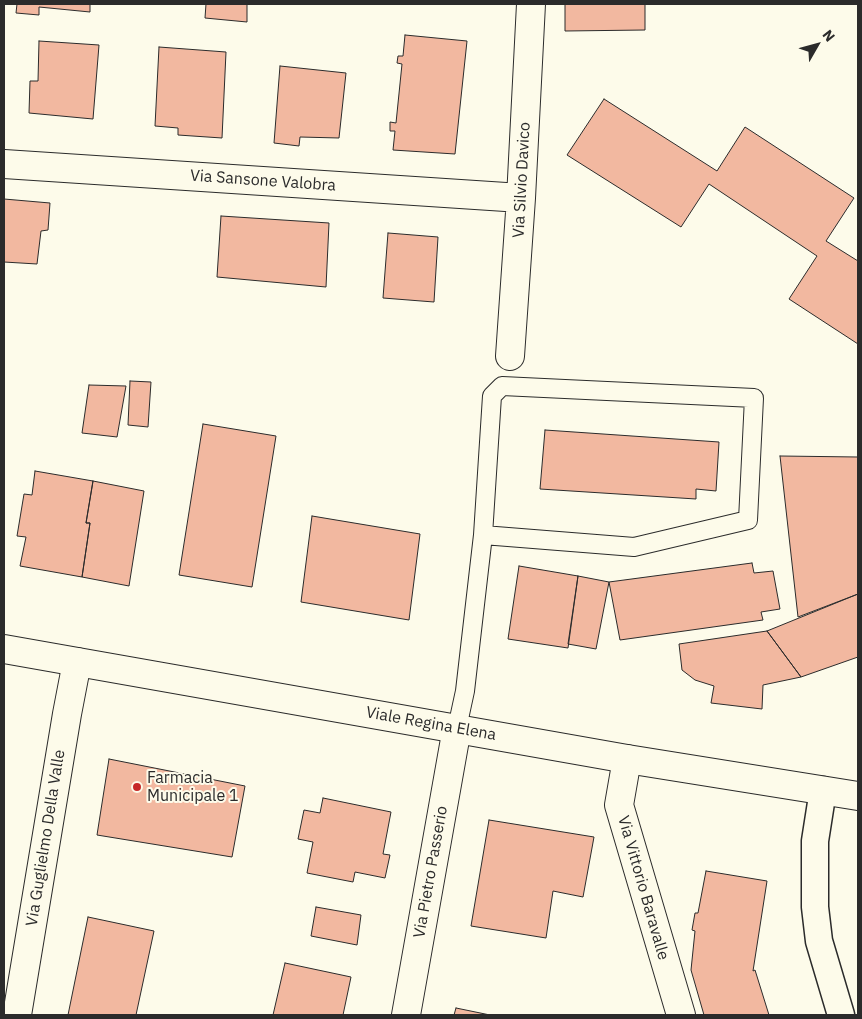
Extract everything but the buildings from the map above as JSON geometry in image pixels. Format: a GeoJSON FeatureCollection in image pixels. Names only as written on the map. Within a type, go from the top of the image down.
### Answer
{"type":"FeatureCollection","features":[{"type":"Feature","properties":{"kind":"street","name":"Via Silvio Davico"},"geometry":{"type":"LineString","coordinates":[[510,356],[521,198],[531,4]]}},
{"type":"Feature","properties":{"kind":"street","name":"Via Sansone Valobra"},"geometry":{"type":"LineString","coordinates":[[4,164],[521,198]]}},
{"type":"Feature","properties":{"kind":"street","name":"Viale Regina Elena"},"geometry":{"type":"LineString","coordinates":[[4,649],[627,759],[858,796]]}},
{"type":"Feature","properties":{"kind":"street","name":"Via Guglielmo Della Valle"},"geometry":{"type":"LineString","coordinates":[[16,1015],[66,714],[77,662]]}},
{"type":"Feature","properties":{"kind":"street","name":"Via Pietro Passerio"},"geometry":{"type":"LineString","coordinates":[[406,1015],[457,728]]}},
{"type":"Feature","properties":{"kind":"street","name":"Via Vittorio Baravalle"},"geometry":{"type":"LineString","coordinates":[[627,759],[619,805],[681,1015]]}},
{"type":"Feature","properties":{"kind":"street"},"geometry":{"type":"LineString","coordinates":[[823,790],[815,841],[815,907],[818,941],[841,1015]]}},
{"type":"Feature","properties":{"kind":"lane"},"geometry":{"type":"LineString","coordinates":[[457,728],[465,690],[483,535],[492,396],[502,386],[754,398],[748,520],[634,547],[483,535]]}},
{"type":"Feature","properties":{"kind":"place","name":"Farmacia Municipale 1"},"geometry":{"type":"Point","coordinates":[137,787]}}]}
